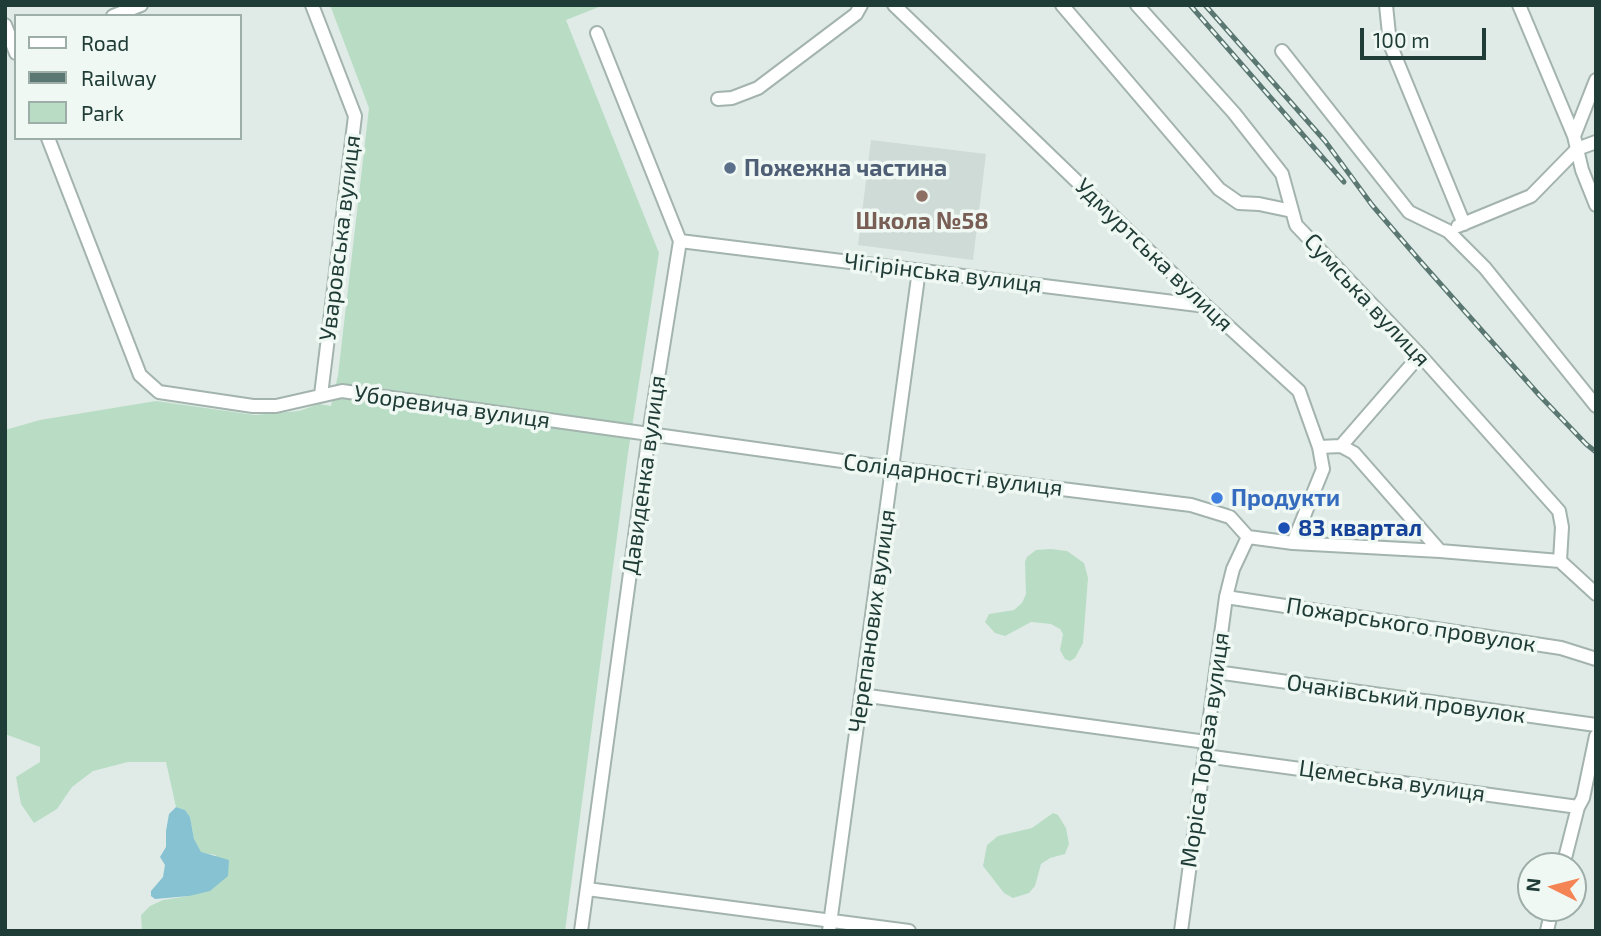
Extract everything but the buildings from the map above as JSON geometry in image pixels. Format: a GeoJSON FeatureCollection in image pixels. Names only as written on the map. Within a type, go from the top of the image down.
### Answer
{"type":"FeatureCollection","features":[{"type":"Feature","properties":{"kind":"street"},"geometry":{"type":"LineString","coordinates":[[118,14],[141,5]]}},
{"type":"Feature","properties":{"kind":"street","name":"Уваровська вулиця"},"geometry":{"type":"LineString","coordinates":[[312,5],[355,116],[321,395]]}},
{"type":"Feature","properties":{"kind":"street"},"geometry":{"type":"LineString","coordinates":[[718,99],[732,99],[758,88],[856,14],[861,5]]}},
{"type":"Feature","properties":{"kind":"street","name":"Удмуртська вулиця"},"geometry":{"type":"LineString","coordinates":[[894,5],[1206,306],[1299,391],[1319,447],[1323,469],[1293,542]]}},
{"type":"Feature","properties":{"kind":"street"},"geometry":{"type":"LineString","coordinates":[[1062,5],[1219,189],[1239,203],[1292,211]]}},
{"type":"Feature","properties":{"kind":"street","name":"Сумська вулиця"},"geometry":{"type":"LineString","coordinates":[[1137,5],[1234,113],[1282,174],[1296,225],[1420,355],[1559,512],[1562,527],[1560,561]]}},
{"type":"Feature","properties":{"kind":"street"},"geometry":{"type":"LineString","coordinates":[[1386,5],[1390,44],[1464,224]]}},
{"type":"Feature","properties":{"kind":"street"},"geometry":{"type":"LineString","coordinates":[[1519,5],[1574,136],[1582,170],[1596,205]]}},
{"type":"Feature","properties":{"kind":"street"},"geometry":{"type":"LineString","coordinates":[[5,25],[14,48]]}},
{"type":"Feature","properties":{"kind":"street"},"geometry":{"type":"LineString","coordinates":[[597,33],[680,241]]}},
{"type":"Feature","properties":{"kind":"street"},"geometry":{"type":"LineString","coordinates":[[1282,51],[1409,212],[1448,231],[1485,268],[1596,406]]}},
{"type":"Feature","properties":{"kind":"street"},"geometry":{"type":"LineString","coordinates":[[1574,136],[1596,80]]}},
{"type":"Feature","properties":{"kind":"street","name":"Уборевича вулиця"},"geometry":{"type":"LineString","coordinates":[[49,140],[140,375],[159,392],[253,406],[276,406],[342,391],[649,434]]}},
{"type":"Feature","properties":{"kind":"street"},"geometry":{"type":"LineString","coordinates":[[1448,231],[1531,196],[1577,149],[1596,142]]}},
{"type":"Feature","properties":{"kind":"street","name":"Чiгiрiнська вулиця"},"geometry":{"type":"LineString","coordinates":[[680,241],[1206,306]]}},
{"type":"Feature","properties":{"kind":"street","name":"Давиденка вулиця"},"geometry":{"type":"LineString","coordinates":[[581,931],[649,434],[680,241]]}},
{"type":"Feature","properties":{"kind":"street","name":"Черепанових вулиця"},"geometry":{"type":"LineString","coordinates":[[830,926],[919,270]]}},
{"type":"Feature","properties":{"kind":"street"},"geometry":{"type":"LineString","coordinates":[[1341,446],[1420,355]]}},
{"type":"Feature","properties":{"kind":"street","name":"Солідарності вулиця"},"geometry":{"type":"LineString","coordinates":[[649,434],[892,468],[1191,505],[1230,517],[1248,537]]}},
{"type":"Feature","properties":{"kind":"street"},"geometry":{"type":"LineString","coordinates":[[1319,447],[1341,446],[1354,453],[1440,551]]}},
{"type":"Feature","properties":{"kind":"street"},"geometry":{"type":"LineString","coordinates":[[1248,537],[1560,561],[1596,594]]}},
{"type":"Feature","properties":{"kind":"street","name":"Моріса Тореза вулиця"},"geometry":{"type":"LineString","coordinates":[[1181,931],[1226,597],[1233,569],[1248,537]]}},
{"type":"Feature","properties":{"kind":"street","name":"Пожарського провулок"},"geometry":{"type":"LineString","coordinates":[[1226,597],[1561,648],[1596,659]]}},
{"type":"Feature","properties":{"kind":"street","name":"Очакiвський провулок"},"geometry":{"type":"LineString","coordinates":[[1216,673],[1596,725]]}},
{"type":"Feature","properties":{"kind":"street"},"geometry":{"type":"LineString","coordinates":[[862,695],[1206,742]]}},
{"type":"Feature","properties":{"kind":"street"},"geometry":{"type":"LineString","coordinates":[[1567,852],[1578,807],[1583,798],[1596,736]]}},
{"type":"Feature","properties":{"kind":"street","name":"Цемеська вулиця"},"geometry":{"type":"LineString","coordinates":[[1205,756],[1578,807]]}},
{"type":"Feature","properties":{"kind":"street"},"geometry":{"type":"LineString","coordinates":[[587,890],[830,926],[909,931]]}},
{"type":"Feature","properties":{"kind":"shaded area","name":"Школа №58"},"geometry":{"type":"Polygon","coordinates":[[[871,140],[986,154],[973,260],[858,245],[871,140]]]}},
{"type":"Feature","properties":{"kind":"green space"},"geometry":{"type":"Polygon","coordinates":[[[330,5],[604,5],[566,20],[659,253],[628,453],[565,931],[142,931],[141,915],[150,906],[163,900],[189,896],[216,855],[201,853],[194,839],[190,817],[185,810],[176,807],[166,762],[128,762],[93,771],[72,787],[57,809],[34,823],[21,804],[16,777],[40,762],[40,747],[5,734],[5,430],[40,420],[156,401],[255,415],[299,411],[319,404],[331,406],[338,375],[369,108],[330,5]]]}},
{"type":"Feature","properties":{"kind":"green space"},"geometry":{"type":"Polygon","coordinates":[[[1036,550],[1067,551],[1084,563],[1088,578],[1083,643],[1075,658],[1070,661],[1065,659],[1060,650],[1063,634],[1051,624],[1031,622],[1005,636],[995,633],[985,622],[989,614],[1014,610],[1022,603],[1026,594],[1027,557],[1036,550]]]}},
{"type":"Feature","properties":{"kind":"green space"},"geometry":{"type":"Polygon","coordinates":[[[1053,813],[1058,815],[1066,828],[1069,844],[1065,854],[1041,864],[1035,886],[1029,893],[1013,898],[1004,893],[983,866],[987,845],[998,836],[1032,828],[1053,813]]]}},
{"type":"Feature","properties":{"kind":"water"},"geometry":{"type":"Polygon","coordinates":[[[176,807],[185,810],[190,817],[194,839],[201,852],[229,860],[228,876],[210,891],[155,899],[151,896],[151,891],[163,877],[165,865],[160,857],[166,847],[169,814],[176,807]]]}},
{"type":"Feature","properties":{"kind":"railway"},"geometry":{"type":"LineString","coordinates":[[1190,5],[1344,182]]}},
{"type":"Feature","properties":{"kind":"railway"},"geometry":{"type":"LineString","coordinates":[[1205,5],[1325,141],[1372,205],[1421,262],[1540,396],[1596,452]]}},
{"type":"Feature","properties":{"kind":"place","name":"Пожежна частина"},"geometry":{"type":"Point","coordinates":[730,168]}},
{"type":"Feature","properties":{"kind":"place","name":"Школа №58"},"geometry":{"type":"Point","coordinates":[922,196]}},
{"type":"Feature","properties":{"kind":"place","name":"Продукти"},"geometry":{"type":"Point","coordinates":[1217,498]}},
{"type":"Feature","properties":{"kind":"place","name":"83 квартал"},"geometry":{"type":"Point","coordinates":[1284,528]}}]}
